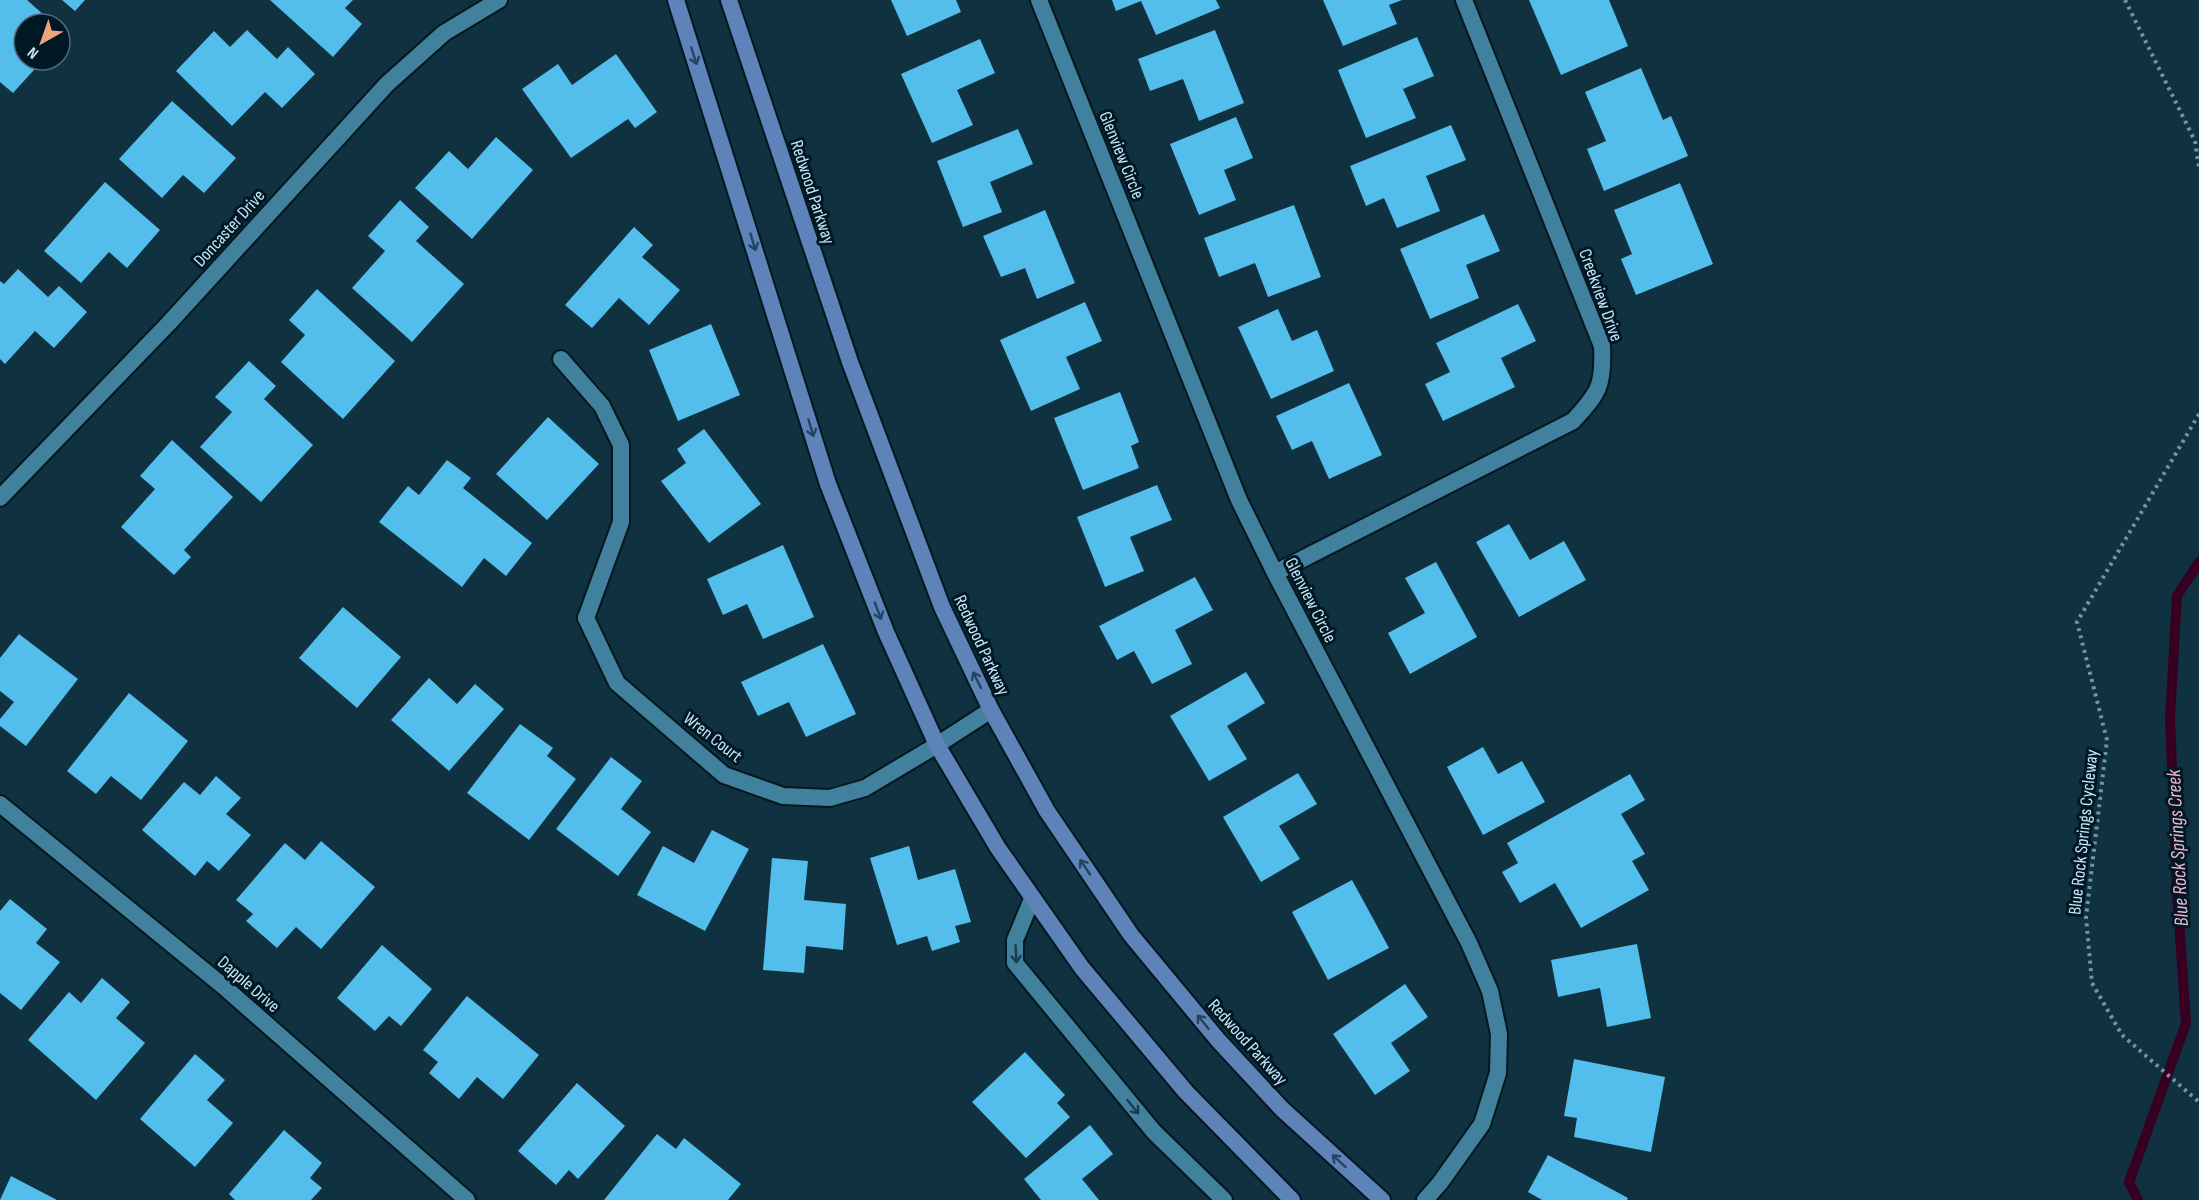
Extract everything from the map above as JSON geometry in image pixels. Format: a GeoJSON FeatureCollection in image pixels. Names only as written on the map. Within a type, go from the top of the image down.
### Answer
{"type":"FeatureCollection","features":[{"type":"Feature","properties":{"kind":"main road"},"geometry":{"type":"LineString","coordinates":[[676,0],[828,484],[886,632],[937,745],[998,848],[1082,968],[1186,1092],[1292,1200]]}},
{"type":"Feature","properties":{"kind":"main road","name":"Redwood Parkway"},"geometry":{"type":"LineString","coordinates":[[729,0],[854,373],[942,607],[991,710],[1047,811],[1131,935],[1218,1040],[1282,1109],[1382,1200]]}},
{"type":"Feature","properties":{"kind":"street","name":"Doncaster Drive"},"geometry":{"type":"LineString","coordinates":[[0,498],[169,323],[387,84],[444,33],[499,0]]}},
{"type":"Feature","properties":{"kind":"street","name":"Glenview Circle"},"geometry":{"type":"LineString","coordinates":[[1039,0],[1239,500],[1469,943],[1490,990],[1499,1034],[1498,1073],[1486,1114],[1482,1124],[1440,1183],[1425,1200]]}},
{"type":"Feature","properties":{"kind":"street","name":"Creekview Drive"},"geometry":{"type":"LineString","coordinates":[[1275,573],[1573,421],[1590,403],[1600,386],[1603,368],[1602,346],[1464,0]]}},
{"type":"Feature","properties":{"kind":"street","name":"Wren Court"},"geometry":{"type":"LineString","coordinates":[[561,359],[602,406],[621,445],[621,522],[586,618],[617,683],[724,775],[783,796],[830,798],[865,788],[991,710]]}},
{"type":"Feature","properties":{"kind":"street","name":"Dapple Drive"},"geometry":{"type":"LineString","coordinates":[[0,804],[224,986],[467,1200]]}},
{"type":"Feature","properties":{"kind":"street"},"geometry":{"type":"LineString","coordinates":[[1032,899],[1015,940],[1015,963],[1154,1132],[1224,1200]]}},
{"type":"Feature","properties":{"kind":"path"},"geometry":{"type":"LineString","coordinates":[[2126,0],[2195,141],[2199,168]]}},
{"type":"Feature","properties":{"kind":"path","name":"Blue Rock Springs Cycleway"},"geometry":{"type":"LineString","coordinates":[[2199,414],[2077,621],[2106,740],[2086,917],[2092,983],[2122,1035],[2199,1102]]}},
{"type":"Feature","properties":{"kind":"building"},"geometry":{"type":"Polygon","coordinates":[[[0,0],[27,0],[40,12],[12,12],[12,72],[32,72],[13,93],[0,82],[0,0]]]}},
{"type":"Feature","properties":{"kind":"building"},"geometry":{"type":"Polygon","coordinates":[[[62,0],[85,0],[75,11],[62,0]]]}},
{"type":"Feature","properties":{"kind":"building"},"geometry":{"type":"Polygon","coordinates":[[[270,0],[353,0],[345,8],[362,24],[333,57],[270,0]]]}},
{"type":"Feature","properties":{"kind":"building"},"geometry":{"type":"Polygon","coordinates":[[[891,0],[956,0],[961,12],[907,36],[891,0]]]}},
{"type":"Feature","properties":{"kind":"building"},"geometry":{"type":"Polygon","coordinates":[[[1112,0],[1216,0],[1220,8],[1156,35],[1141,1],[1116,11],[1112,0]]]}},
{"type":"Feature","properties":{"kind":"building"},"geometry":{"type":"Polygon","coordinates":[[[1323,0],[1402,0],[1389,5],[1397,24],[1343,46],[1323,0]]]}},
{"type":"Feature","properties":{"kind":"building"},"geometry":{"type":"Polygon","coordinates":[[[1529,0],[1609,0],[1628,46],[1561,75],[1529,0]]]}},
{"type":"Feature","properties":{"kind":"building"},"geometry":{"type":"Polygon","coordinates":[[[247,30],[277,59],[288,47],[315,74],[282,108],[265,92],[232,126],[176,71],[214,31],[230,47],[247,30]]]}},
{"type":"Feature","properties":{"kind":"building"},"geometry":{"type":"Polygon","coordinates":[[[1215,30],[1244,103],[1199,121],[1183,79],[1150,91],[1138,59],[1215,30]]]}},
{"type":"Feature","properties":{"kind":"building"},"geometry":{"type":"Polygon","coordinates":[[[1417,37],[1434,76],[1403,89],[1416,118],[1366,138],[1338,70],[1417,37]]]}},
{"type":"Feature","properties":{"kind":"building"},"geometry":{"type":"Polygon","coordinates":[[[980,39],[995,73],[957,90],[973,125],[932,143],[901,74],[980,39]]]}},
{"type":"Feature","properties":{"kind":"building"},"geometry":{"type":"Polygon","coordinates":[[[616,54],[657,112],[635,128],[628,119],[571,158],[522,89],[558,64],[572,85],[616,54]]]}},
{"type":"Feature","properties":{"kind":"building"},"geometry":{"type":"Polygon","coordinates":[[[1641,68],[1663,120],[1671,116],[1688,156],[1604,191],[1587,149],[1606,141],[1585,92],[1641,68]]]}},
{"type":"Feature","properties":{"kind":"building"},"geometry":{"type":"Polygon","coordinates":[[[172,101],[236,158],[204,193],[183,175],[162,198],[119,159],[172,101]]]}},
{"type":"Feature","properties":{"kind":"building"},"geometry":{"type":"Polygon","coordinates":[[[1236,117],[1253,158],[1224,170],[1236,200],[1199,215],[1170,144],[1236,117]]]}},
{"type":"Feature","properties":{"kind":"building"},"geometry":{"type":"Polygon","coordinates":[[[1451,125],[1466,160],[1426,176],[1440,211],[1397,228],[1384,198],[1366,206],[1350,166],[1451,125]]]}},
{"type":"Feature","properties":{"kind":"building"},"geometry":{"type":"Polygon","coordinates":[[[1018,129],[1033,164],[990,182],[1002,212],[963,227],[937,161],[1018,129]]]}},
{"type":"Feature","properties":{"kind":"building"},"geometry":{"type":"Polygon","coordinates":[[[496,137],[533,170],[472,239],[415,188],[449,151],[468,169],[496,137]]]}},
{"type":"Feature","properties":{"kind":"building"},"geometry":{"type":"Polygon","coordinates":[[[105,182],[160,230],[127,268],[109,252],[81,283],[44,251],[105,182]]]}},
{"type":"Feature","properties":{"kind":"building"},"geometry":{"type":"Polygon","coordinates":[[[1680,183],[1713,264],[1636,295],[1621,259],[1632,254],[1614,210],[1680,183]]]}},
{"type":"Feature","properties":{"kind":"building"},"geometry":{"type":"Polygon","coordinates":[[[400,200],[429,227],[416,241],[464,284],[412,342],[352,288],[385,251],[368,236],[400,200]]]}},
{"type":"Feature","properties":{"kind":"building"},"geometry":{"type":"Polygon","coordinates":[[[1294,205],[1321,277],[1268,297],[1255,263],[1219,277],[1204,238],[1294,205]]]}},
{"type":"Feature","properties":{"kind":"building"},"geometry":{"type":"Polygon","coordinates":[[[1045,210],[1075,283],[1037,299],[1025,268],[1001,277],[983,236],[1045,210]]]}},
{"type":"Feature","properties":{"kind":"building"},"geometry":{"type":"Polygon","coordinates":[[[1484,214],[1500,251],[1466,265],[1479,298],[1430,319],[1400,249],[1484,214]]]}},
{"type":"Feature","properties":{"kind":"building"},"geometry":{"type":"Polygon","coordinates":[[[634,227],[653,245],[642,257],[680,290],[649,325],[619,298],[592,328],[565,305],[634,227]]]}},
{"type":"Feature","properties":{"kind":"building"},"geometry":{"type":"Polygon","coordinates":[[[18,269],[48,297],[59,286],[87,312],[54,348],[35,331],[5,364],[0,359],[0,281],[4,284],[18,269]]]}},
{"type":"Feature","properties":{"kind":"building"},"geometry":{"type":"Polygon","coordinates":[[[317,289],[395,361],[343,419],[281,362],[305,335],[289,320],[317,289]]]}},
{"type":"Feature","properties":{"kind":"building"},"geometry":{"type":"Polygon","coordinates":[[[1085,302],[1102,341],[1066,357],[1080,389],[1031,411],[1000,340],[1085,302]]]}},
{"type":"Feature","properties":{"kind":"building"},"geometry":{"type":"Polygon","coordinates":[[[1518,304],[1536,341],[1501,358],[1515,387],[1443,421],[1425,384],[1450,372],[1436,343],[1518,304]]]}},
{"type":"Feature","properties":{"kind":"building"},"geometry":{"type":"Polygon","coordinates":[[[1278,309],[1292,341],[1317,330],[1334,371],[1271,399],[1238,327],[1278,309]]]}},
{"type":"Feature","properties":{"kind":"building"},"geometry":{"type":"Polygon","coordinates":[[[711,324],[740,395],[678,421],[649,350],[711,324]]]}},
{"type":"Feature","properties":{"kind":"building"},"geometry":{"type":"Polygon","coordinates":[[[249,361],[276,386],[264,399],[313,445],[261,502],[200,447],[232,412],[215,397],[249,361]]]}},
{"type":"Feature","properties":{"kind":"building"},"geometry":{"type":"Polygon","coordinates":[[[1349,383],[1382,455],[1329,479],[1312,441],[1292,450],[1276,416],[1349,383]]]}},
{"type":"Feature","properties":{"kind":"building"},"geometry":{"type":"Polygon","coordinates":[[[1120,392],[1139,442],[1131,446],[1139,468],[1083,490],[1054,418],[1120,392]]]}},
{"type":"Feature","properties":{"kind":"building"},"geometry":{"type":"Polygon","coordinates":[[[548,417],[599,464],[547,520],[496,474],[548,417]]]}},
{"type":"Feature","properties":{"kind":"building"},"geometry":{"type":"Polygon","coordinates":[[[704,429],[761,504],[709,543],[661,481],[686,463],[677,449],[704,429]]]}},
{"type":"Feature","properties":{"kind":"building"},"geometry":{"type":"Polygon","coordinates":[[[172,440],[233,497],[184,550],[191,557],[174,575],[121,527],[155,489],[140,476],[172,440]]]}},
{"type":"Feature","properties":{"kind":"building"},"geometry":{"type":"Polygon","coordinates":[[[447,460],[471,478],[463,488],[532,543],[506,576],[484,558],[462,587],[379,522],[408,486],[419,495],[447,460]]]}},
{"type":"Feature","properties":{"kind":"building"},"geometry":{"type":"Polygon","coordinates":[[[1157,485],[1172,520],[1130,537],[1144,571],[1105,587],[1077,517],[1157,485]]]}},
{"type":"Feature","properties":{"kind":"building"},"geometry":{"type":"Polygon","coordinates":[[[1509,524],[1530,560],[1564,541],[1586,580],[1519,617],[1476,542],[1509,524]]]}},
{"type":"Feature","properties":{"kind":"building"},"geometry":{"type":"Polygon","coordinates":[[[783,545],[814,617],[763,639],[747,604],[723,615],[707,579],[783,545]]]}},
{"type":"Feature","properties":{"kind":"building"},"geometry":{"type":"Polygon","coordinates":[[[1436,562],[1477,637],[1410,674],[1388,633],[1425,613],[1405,578],[1436,562]]]}},
{"type":"Feature","properties":{"kind":"building"},"geometry":{"type":"Polygon","coordinates":[[[1195,577],[1213,610],[1175,630],[1192,664],[1152,684],[1134,651],[1117,660],[1099,626],[1195,577]]]}},
{"type":"Feature","properties":{"kind":"building"},"geometry":{"type":"Polygon","coordinates":[[[343,607],[401,657],[357,708],[299,658],[343,607]]]}},
{"type":"Feature","properties":{"kind":"building"},"geometry":{"type":"Polygon","coordinates":[[[19,634],[78,679],[26,746],[0,726],[0,719],[14,702],[0,691],[0,658],[19,634]]]}},
{"type":"Feature","properties":{"kind":"building"},"geometry":{"type":"Polygon","coordinates":[[[823,644],[856,714],[806,737],[789,702],[758,716],[741,682],[823,644]]]}},
{"type":"Feature","properties":{"kind":"building"},"geometry":{"type":"Polygon","coordinates":[[[1246,672],[1265,703],[1227,726],[1247,759],[1209,781],[1170,716],[1246,672]]]}},
{"type":"Feature","properties":{"kind":"building"},"geometry":{"type":"Polygon","coordinates":[[[429,678],[457,704],[475,684],[504,709],[449,771],[391,720],[429,678]]]}},
{"type":"Feature","properties":{"kind":"building"},"geometry":{"type":"Polygon","coordinates":[[[129,693],[188,741],[141,800],[111,776],[96,794],[67,771],[129,693]]]}},
{"type":"Feature","properties":{"kind":"building"},"geometry":{"type":"Polygon","coordinates":[[[520,724],[553,748],[547,756],[576,779],[529,840],[467,793],[520,724]]]}},
{"type":"Feature","properties":{"kind":"building"},"geometry":{"type":"Polygon","coordinates":[[[1483,747],[1498,774],[1522,761],[1545,802],[1483,835],[1447,767],[1483,747]]]}},
{"type":"Feature","properties":{"kind":"building"},"geometry":{"type":"Polygon","coordinates":[[[611,757],[642,781],[621,809],[651,832],[618,876],[556,829],[611,757]]]}},
{"type":"Feature","properties":{"kind":"building"},"geometry":{"type":"Polygon","coordinates":[[[1298,773],[1317,804],[1279,826],[1300,859],[1261,882],[1223,817],[1298,773]]]}},
{"type":"Feature","properties":{"kind":"building"},"geometry":{"type":"Polygon","coordinates":[[[1630,774],[1645,800],[1621,814],[1645,854],[1632,861],[1649,890],[1581,928],[1555,883],[1520,903],[1502,872],[1518,863],[1507,843],[1630,774]]]}},
{"type":"Feature","properties":{"kind":"building"},"geometry":{"type":"Polygon","coordinates":[[[216,776],[241,798],[226,814],[251,835],[219,871],[207,861],[195,876],[142,830],[184,782],[200,795],[216,776]]]}},
{"type":"Feature","properties":{"kind":"building"},"geometry":{"type":"Polygon","coordinates":[[[712,830],[749,849],[705,931],[637,895],[663,846],[694,863],[712,830]]]}},
{"type":"Feature","properties":{"kind":"building"},"geometry":{"type":"Polygon","coordinates":[[[321,841],[375,887],[321,949],[296,927],[277,948],[246,921],[253,914],[236,900],[285,843],[305,860],[321,841]]]}},
{"type":"Feature","properties":{"kind":"building"},"geometry":{"type":"Polygon","coordinates":[[[909,846],[918,880],[955,869],[971,922],[955,926],[960,942],[932,951],[927,936],[897,945],[870,858],[909,846]]]}},
{"type":"Feature","properties":{"kind":"building"},"geometry":{"type":"Polygon","coordinates":[[[772,858],[808,861],[804,900],[846,904],[843,950],[806,946],[804,973],[763,970],[772,858]]]}},
{"type":"Feature","properties":{"kind":"building"},"geometry":{"type":"Polygon","coordinates":[[[1352,880],[1389,948],[1328,980],[1292,912],[1352,880]]]}},
{"type":"Feature","properties":{"kind":"building"},"geometry":{"type":"Polygon","coordinates":[[[10,899],[47,929],[36,943],[60,962],[21,1010],[0,993],[0,911],[10,899]]]}},
{"type":"Feature","properties":{"kind":"building"},"geometry":{"type":"Polygon","coordinates":[[[1637,944],[1651,1018],[1607,1027],[1600,988],[1558,997],[1551,960],[1637,944]]]}},
{"type":"Feature","properties":{"kind":"building"},"geometry":{"type":"Polygon","coordinates":[[[382,945],[432,989],[401,1026],[389,1016],[375,1031],[337,998],[382,945]]]}},
{"type":"Feature","properties":{"kind":"building"},"geometry":{"type":"Polygon","coordinates":[[[102,978],[130,1002],[116,1018],[145,1043],[96,1100],[28,1040],[69,992],[81,1003],[102,978]]]}},
{"type":"Feature","properties":{"kind":"building"},"geometry":{"type":"Polygon","coordinates":[[[1405,984],[1428,1017],[1391,1043],[1410,1071],[1375,1095],[1333,1034],[1405,984]]]}},
{"type":"Feature","properties":{"kind":"building"},"geometry":{"type":"Polygon","coordinates":[[[467,996],[539,1055],[503,1099],[477,1077],[459,1099],[429,1073],[438,1062],[423,1050],[467,996]]]}},
{"type":"Feature","properties":{"kind":"building"},"geometry":{"type":"Polygon","coordinates":[[[1025,1052],[1065,1095],[1057,1103],[1070,1117],[1026,1158],[972,1102],[1025,1052]]]}},
{"type":"Feature","properties":{"kind":"building"},"geometry":{"type":"Polygon","coordinates":[[[195,1054],[225,1080],[207,1100],[233,1123],[195,1167],[140,1119],[195,1054]]]}},
{"type":"Feature","properties":{"kind":"building"},"geometry":{"type":"Polygon","coordinates":[[[1574,1059],[1665,1077],[1651,1152],[1574,1137],[1577,1118],[1564,1116],[1574,1059]]]}},
{"type":"Feature","properties":{"kind":"building"},"geometry":{"type":"Polygon","coordinates":[[[577,1083],[625,1126],[578,1179],[569,1170],[556,1185],[518,1151],[577,1083]]]}},
{"type":"Feature","properties":{"kind":"building"},"geometry":{"type":"Polygon","coordinates":[[[1090,1125],[1113,1154],[1082,1179],[1099,1200],[1041,1200],[1024,1179],[1090,1125]]]}},
{"type":"Feature","properties":{"kind":"building"},"geometry":{"type":"Polygon","coordinates":[[[284,1130],[322,1163],[310,1178],[322,1188],[311,1200],[235,1200],[229,1194],[284,1130]]]}},
{"type":"Feature","properties":{"kind":"building"},"geometry":{"type":"Polygon","coordinates":[[[657,1134],[676,1149],[684,1138],[741,1184],[728,1200],[604,1200],[657,1134]]]}},
{"type":"Feature","properties":{"kind":"building"},"geometry":{"type":"Polygon","coordinates":[[[1548,1155],[1628,1198],[1627,1200],[1542,1200],[1528,1192],[1548,1155]]]}},
{"type":"Feature","properties":{"kind":"building"},"geometry":{"type":"Polygon","coordinates":[[[11,1176],[57,1200],[0,1200],[11,1176]]]}},
{"type":"Feature","properties":{"kind":"waterway","name":"Blue Rock Springs Creek"},"geometry":{"type":"LineString","coordinates":[[2138,1200],[2129,1182],[2186,1023],[2177,892],[2170,717],[2177,596],[2199,562]]}}]}
